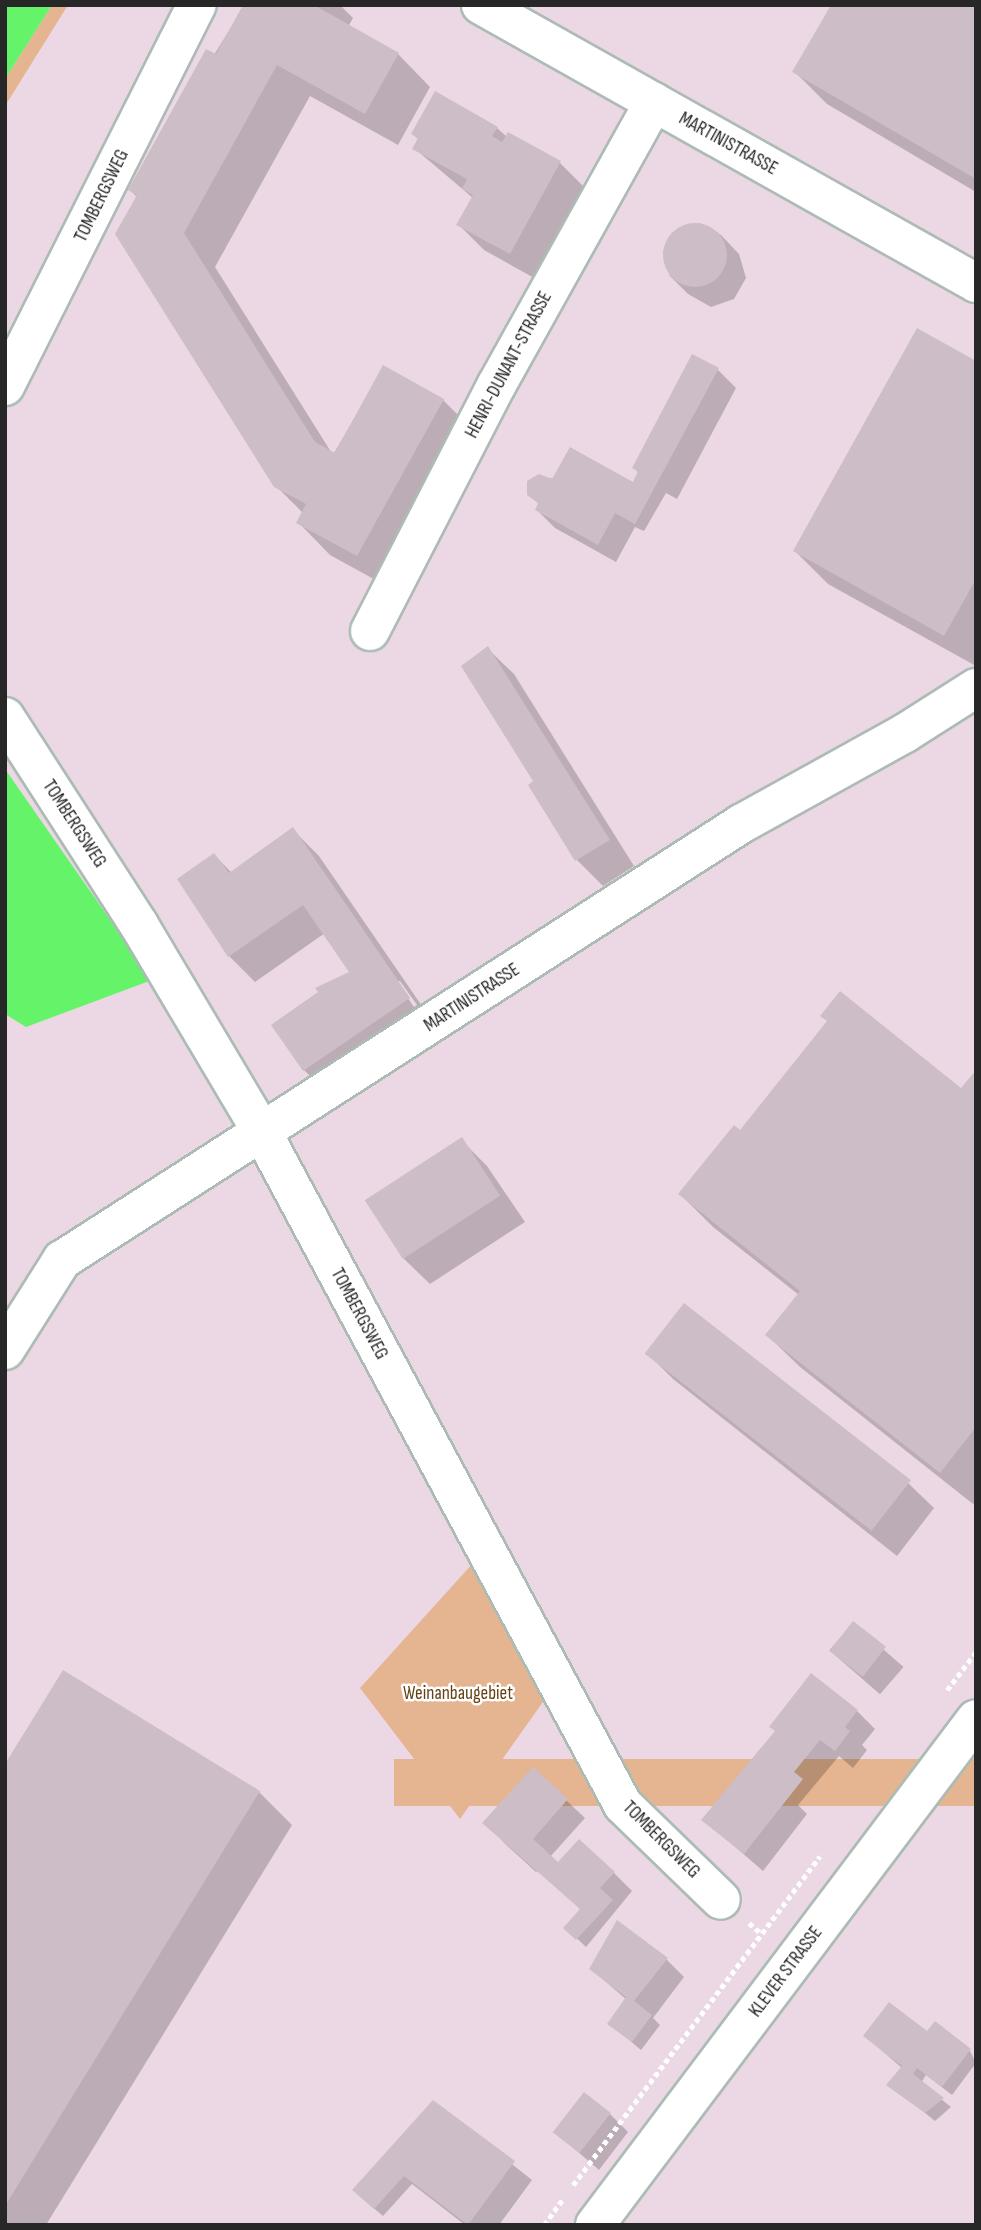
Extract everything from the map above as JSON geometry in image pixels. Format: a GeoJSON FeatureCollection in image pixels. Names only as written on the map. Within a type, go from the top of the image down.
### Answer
{"type":"FeatureCollection","features":[{"type":"Feature","properties":{"kind":"street","name":"TOMBERGSWEG"},"geometry":{"type":"LineString","coordinates":[[5,386],[197,5]]}},
{"type":"Feature","properties":{"kind":"street","name":"MARTINISTRASSE"},"geometry":{"type":"LineString","coordinates":[[481,5],[976,283]]}},
{"type":"Feature","properties":{"kind":"street","name":"HENRI-DUNANT-STRASSE"},"geometry":{"type":"LineString","coordinates":[[370,631],[496,386],[654,102]]}},
{"type":"Feature","properties":{"kind":"street","name":"MARTINISTRASSE"},"geometry":{"type":"LineString","coordinates":[[5,1350],[62,1261],[741,824],[905,733],[976,688]]}},
{"type":"Feature","properties":{"kind":"street","name":"TOMBERGSWEG"},"geometry":{"type":"LineString","coordinates":[[5,717],[139,925],[263,1134],[623,1805],[721,1900]]}},
{"type":"Feature","properties":{"kind":"street","name":"KLEVER STRASSE"},"geometry":{"type":"LineString","coordinates":[[595,2225],[976,1719]]}},
{"type":"Feature","properties":{"kind":"path"},"geometry":{"type":"LineString","coordinates":[[544,2225],[761,1933]]}},
{"type":"Feature","properties":{"kind":"green space"},"geometry":{"type":"Polygon","coordinates":[[[52,5],[68,5],[5,106],[5,79],[52,5]]]}},
{"type":"Feature","properties":{"kind":"green space","name":"Weinanbaugebiet"},"geometry":{"type":"Polygon","coordinates":[[[474,1562],[545,1699],[460,1819],[360,1688],[474,1562]]]}},
{"type":"Feature","properties":{"kind":"green space"},"geometry":{"type":"Polygon","coordinates":[[[394,1759],[976,1759],[976,1806],[394,1806],[394,1759]]]}},
{"type":"Feature","properties":{"kind":"shaded area"},"geometry":{"type":"Polygon","coordinates":[[[5,5],[52,5],[5,79],[5,5]]]}},
{"type":"Feature","properties":{"kind":"shaded area"},"geometry":{"type":"Polygon","coordinates":[[[5,769],[152,980],[26,1027],[5,1014],[5,769]]]}},
{"type":"Feature","properties":{"kind":"building"},"geometry":{"type":"Polygon","coordinates":[[[243,5],[314,5],[399,53],[365,114],[277,65],[184,233],[315,442],[335,453],[383,365],[444,399],[357,556],[296,523],[306,504],[274,487],[115,234],[137,195],[128,190],[206,49],[216,54],[243,5]]]}},
{"type":"Feature","properties":{"kind":"building"},"geometry":{"type":"Polygon","coordinates":[[[831,5],[976,5],[976,179],[792,72],[831,5]]]}},
{"type":"Feature","properties":{"kind":"building"},"geometry":{"type":"Polygon","coordinates":[[[435,91],[498,127],[492,136],[502,142],[508,132],[561,161],[510,254],[456,225],[473,195],[462,189],[467,179],[412,149],[418,138],[411,134],[435,91]]]}},
{"type":"Feature","properties":{"kind":"building"},"geometry":{"type":"Polygon","coordinates":[[[689,223],[701,223],[718,232],[725,243],[725,267],[718,278],[701,287],[689,287],[677,282],[668,273],[663,261],[663,249],[668,237],[677,228],[689,223]]]}},
{"type":"Feature","properties":{"kind":"building"},"geometry":{"type":"Polygon","coordinates":[[[917,328],[976,361],[976,579],[944,636],[793,551],[917,328]]]}},
{"type":"Feature","properties":{"kind":"building"},"geometry":{"type":"Polygon","coordinates":[[[692,354],[719,368],[635,524],[615,513],[598,545],[535,510],[538,503],[527,495],[527,481],[539,474],[552,479],[570,447],[633,482],[638,471],[632,468],[692,354]]]}},
{"type":"Feature","properties":{"kind":"building"},"geometry":{"type":"Polygon","coordinates":[[[488,646],[610,840],[575,861],[528,785],[533,781],[461,666],[488,646]]]}},
{"type":"Feature","properties":{"kind":"building"},"geometry":{"type":"Polygon","coordinates":[[[293,827],[410,998],[303,1071],[271,1025],[318,992],[315,988],[349,972],[303,905],[228,957],[177,879],[214,853],[229,873],[293,827]]]}},
{"type":"Feature","properties":{"kind":"building"},"geometry":{"type":"Polygon","coordinates":[[[840,991],[961,1088],[976,1070],[976,1427],[940,1473],[765,1335],[800,1291],[678,1194],[734,1125],[740,1130],[827,1021],[820,1016],[840,991]]]}},
{"type":"Feature","properties":{"kind":"building"},"geometry":{"type":"Polygon","coordinates":[[[462,1137],[500,1196],[403,1259],[365,1200],[462,1137]]]}},
{"type":"Feature","properties":{"kind":"building"},"geometry":{"type":"Polygon","coordinates":[[[684,1303],[911,1480],[872,1531],[645,1353],[684,1303]]]}},
{"type":"Feature","properties":{"kind":"building"},"geometry":{"type":"Polygon","coordinates":[[[853,1621],[886,1647],[863,1677],[830,1651],[853,1621]]]}},
{"type":"Feature","properties":{"kind":"building"},"geometry":{"type":"Polygon","coordinates":[[[63,1670],[260,1791],[5,2206],[5,1764],[63,1670]]]}},
{"type":"Feature","properties":{"kind":"building"},"geometry":{"type":"Polygon","coordinates":[[[811,1673],[858,1710],[845,1727],[850,1731],[835,1751],[820,1740],[794,1772],[803,1779],[744,1854],[701,1820],[775,1731],[769,1727],[811,1673]]]}},
{"type":"Feature","properties":{"kind":"building"},"geometry":{"type":"Polygon","coordinates":[[[533,1767],[568,1799],[533,1839],[558,1862],[579,1839],[615,1872],[600,1888],[613,1900],[576,1940],[563,1928],[580,1909],[482,1823],[533,1767]]]}},
{"type":"Feature","properties":{"kind":"building"},"geometry":{"type":"Polygon","coordinates":[[[617,1920],[668,1958],[634,2001],[652,2015],[632,2042],[607,2024],[626,1997],[589,1969],[617,1920]]]}},
{"type":"Feature","properties":{"kind":"building"},"geometry":{"type":"Polygon","coordinates":[[[889,2002],[927,2031],[935,2021],[971,2049],[942,2087],[917,2068],[913,2074],[944,2098],[925,2113],[886,2085],[902,2066],[863,2036],[889,2002]]]}},
{"type":"Feature","properties":{"kind":"building"},"geometry":{"type":"Polygon","coordinates":[[[584,2092],[611,2113],[579,2153],[553,2132],[584,2092]]]}},
{"type":"Feature","properties":{"kind":"building"},"geometry":{"type":"Polygon","coordinates":[[[433,2100],[515,2161],[468,2225],[404,2176],[374,2209],[352,2190],[433,2100]]]}}]}
